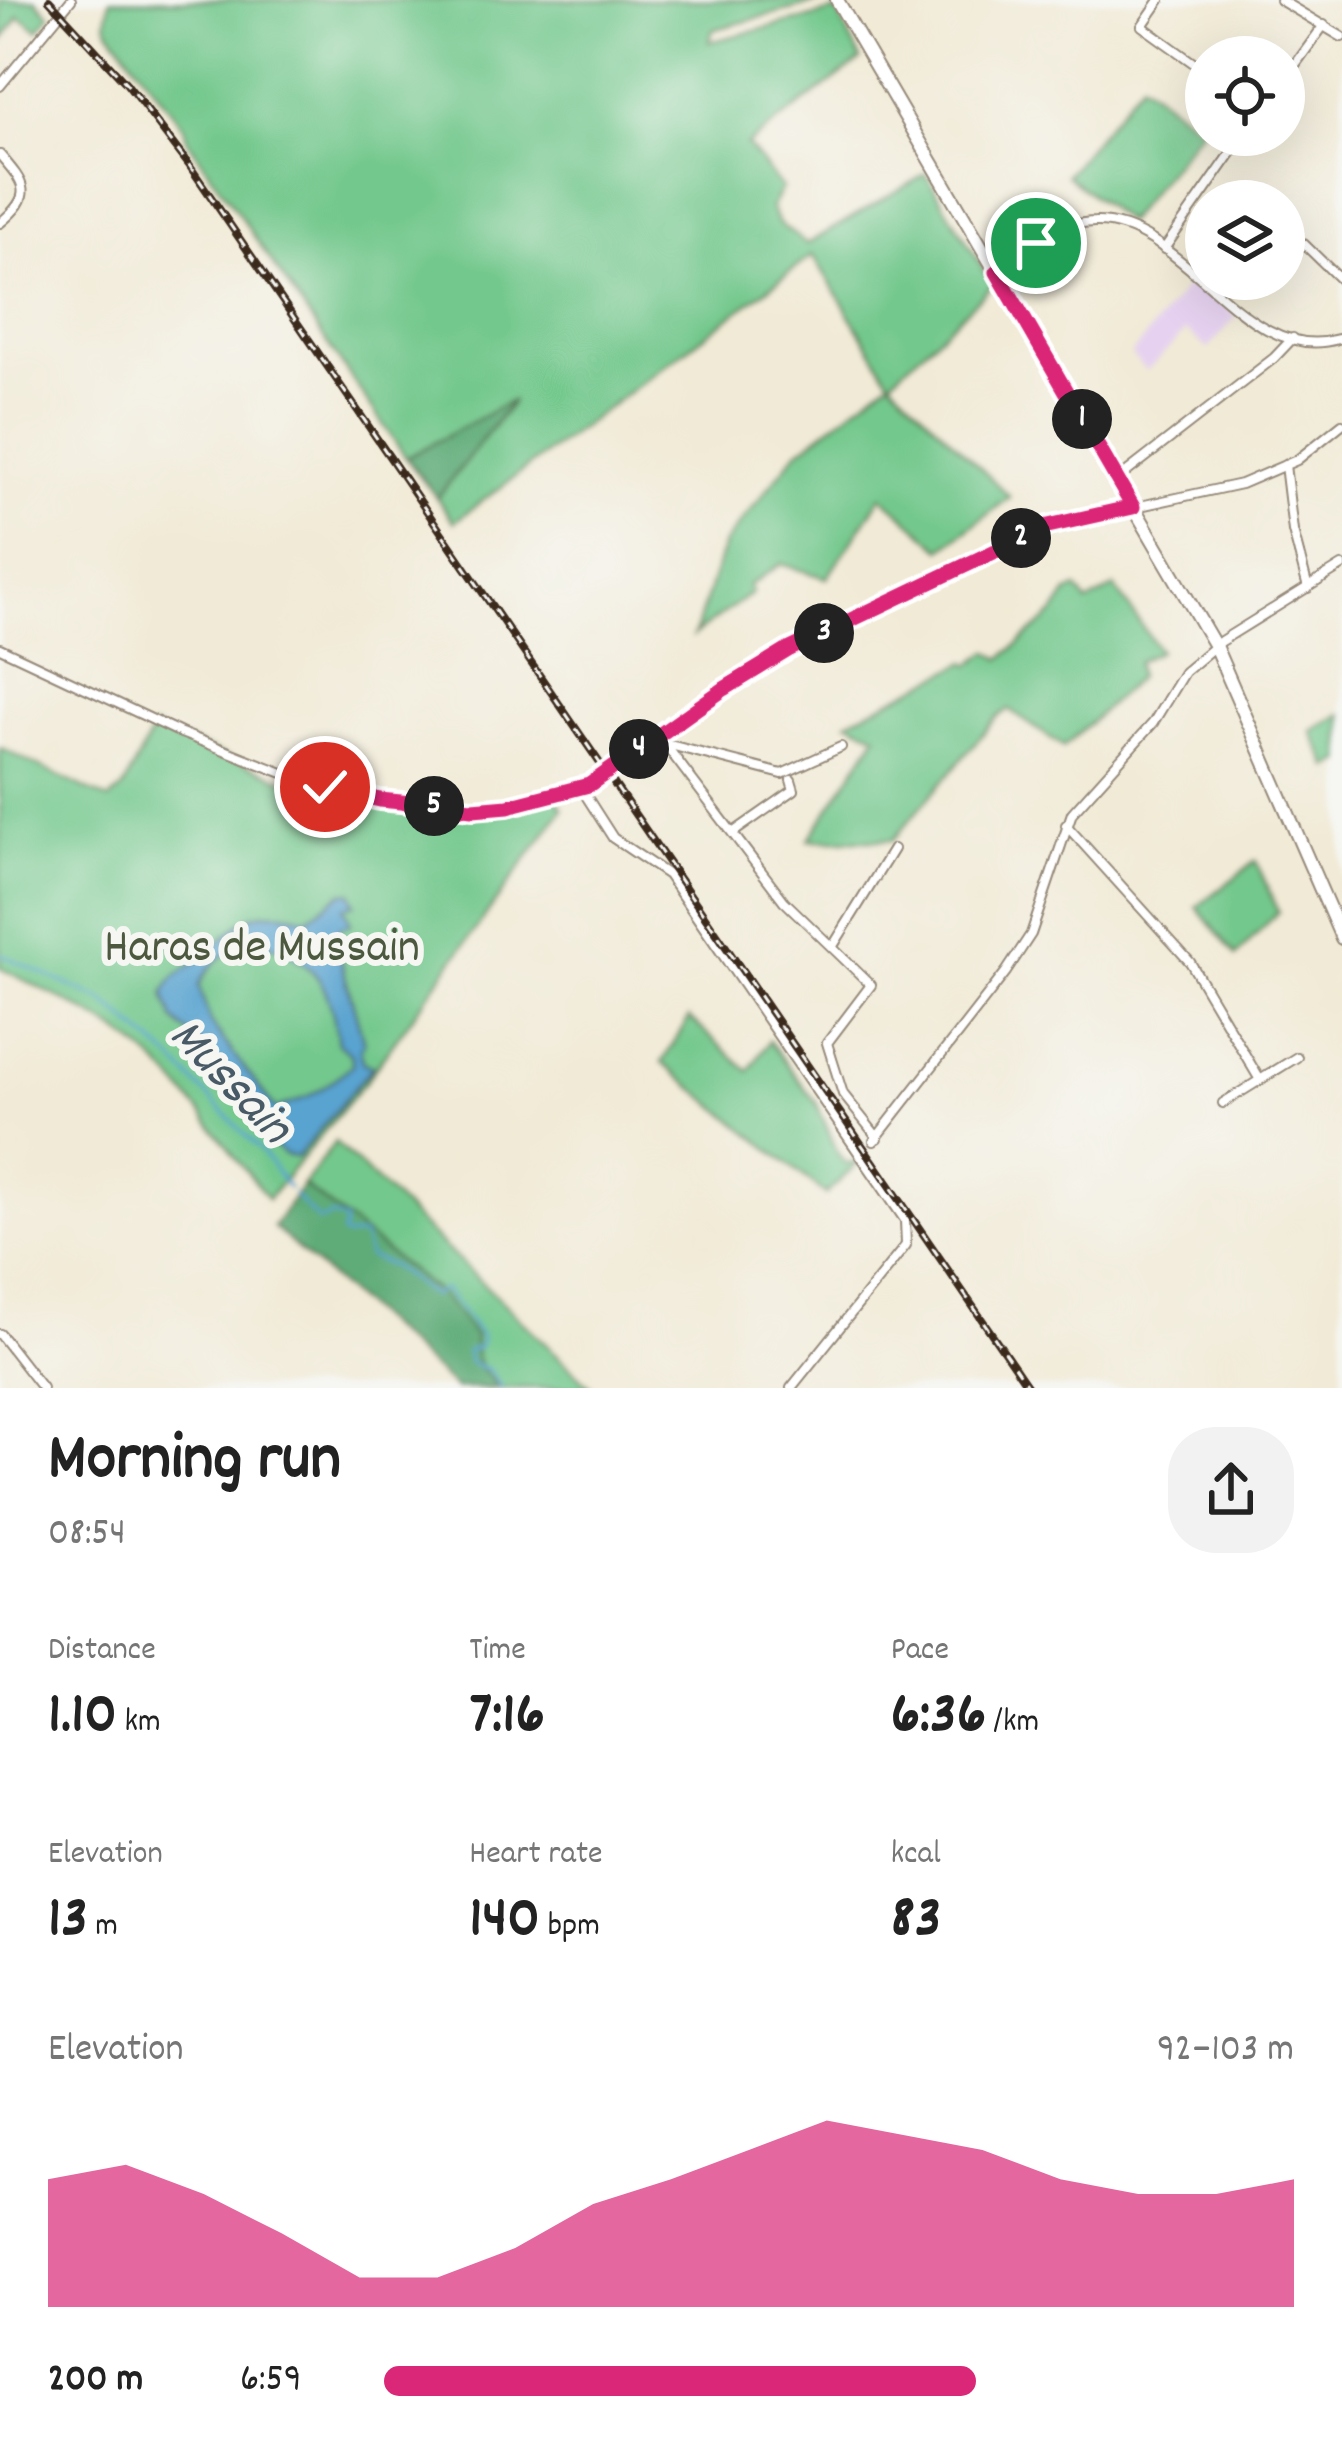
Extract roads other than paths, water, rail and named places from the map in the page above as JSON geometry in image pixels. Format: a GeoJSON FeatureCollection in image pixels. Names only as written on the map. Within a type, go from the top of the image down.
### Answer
{"type":"FeatureCollection","features":[{"type":"Feature","properties":{"kind":"main road"},"geometry":{"type":"LineString","coordinates":[[838,0],[1215,646],[1342,938]]}},
{"type":"Feature","properties":{"kind":"street"},"geometry":{"type":"LineString","coordinates":[[0,86],[71,0]]}},
{"type":"Feature","properties":{"kind":"street"},"geometry":{"type":"LineString","coordinates":[[1160,0],[1142,26],[1185,57]]}},
{"type":"Feature","properties":{"kind":"street"},"geometry":{"type":"LineString","coordinates":[[1280,0],[1342,38]]}},
{"type":"Feature","properties":{"kind":"street"},"geometry":{"type":"LineString","coordinates":[[1305,51],[1324,25]]}},
{"type":"Feature","properties":{"kind":"street"},"geometry":{"type":"LineString","coordinates":[[0,154],[20,180],[23,195],[19,207],[0,223]]}},
{"type":"Feature","properties":{"kind":"street"},"geometry":{"type":"LineString","coordinates":[[1164,249],[1229,156]]}},
{"type":"Feature","properties":{"kind":"street"},"geometry":{"type":"LineString","coordinates":[[997,272],[1036,243],[1092,222],[1142,234],[1265,327],[1322,344],[1340,340]]}},
{"type":"Feature","properties":{"kind":"street"},"geometry":{"type":"LineString","coordinates":[[1305,245],[1342,281]]}},
{"type":"Feature","properties":{"kind":"street"},"geometry":{"type":"LineString","coordinates":[[1117,479],[1274,358],[1293,338]]}},
{"type":"Feature","properties":{"kind":"street"},"geometry":{"type":"LineString","coordinates":[[0,648],[182,734],[284,775],[361,796],[473,809],[508,806],[581,788],[788,650],[1034,532],[1080,516],[1222,490],[1286,465],[1342,424]]}},
{"type":"Feature","properties":{"kind":"street"},"geometry":{"type":"LineString","coordinates":[[1286,465],[1293,531],[1308,588]]}},
{"type":"Feature","properties":{"kind":"street"},"geometry":{"type":"LineString","coordinates":[[660,739],[784,901],[871,985],[827,1043],[843,1094],[876,1139],[1031,934],[1066,825],[1078,804],[1153,723],[1184,672],[1215,646],[1342,566]]}},
{"type":"Feature","properties":{"kind":"street"},"geometry":{"type":"LineString","coordinates":[[660,739],[782,774],[841,747]]}},
{"type":"Feature","properties":{"kind":"street"},"geometry":{"type":"LineString","coordinates":[[734,832],[794,790],[791,780]]}},
{"type":"Feature","properties":{"kind":"street"},"geometry":{"type":"LineString","coordinates":[[581,788],[613,838],[668,874],[905,1220],[909,1238],[900,1255],[791,1388]]}},
{"type":"Feature","properties":{"kind":"street"},"geometry":{"type":"LineString","coordinates":[[1066,825],[1190,962],[1260,1080]]}},
{"type":"Feature","properties":{"kind":"street"},"geometry":{"type":"LineString","coordinates":[[832,946],[892,849]]}},
{"type":"Feature","properties":{"kind":"street"},"geometry":{"type":"LineString","coordinates":[[1223,1103],[1298,1057]]}},
{"type":"Feature","properties":{"kind":"street"},"geometry":{"type":"LineString","coordinates":[[0,1334],[42,1388]]}},
{"type":"Feature","properties":{"kind":"water"},"geometry":{"type":"Polygon","coordinates":[[[351,892],[355,904],[344,907],[351,924],[340,927],[336,943],[364,1043],[360,1049],[363,1063],[373,1066],[297,1157],[285,1155],[268,1142],[202,1045],[174,1020],[164,995],[176,976],[250,917],[273,912],[308,918],[342,893],[351,892]],[[265,943],[234,950],[218,960],[199,986],[210,1022],[275,1109],[315,1092],[352,1065],[352,1056],[338,1043],[331,1007],[319,980],[265,943]]]}},
{"type":"Feature","properties":{"kind":"waterway","name":"Mussain"},"geometry":{"type":"LineString","coordinates":[[0,954],[104,1001],[171,1058],[262,1152],[288,1188]]}},
{"type":"Feature","properties":{"kind":"waterway","name":"Mussain"},"geometry":{"type":"LineString","coordinates":[[293,1194],[319,1221],[332,1216],[345,1221],[345,1237],[363,1235],[368,1256],[392,1266],[432,1296],[444,1289],[481,1336],[480,1347],[467,1351],[469,1362],[489,1370],[501,1388]]}},
{"type":"Feature","properties":{"kind":"railway"},"geometry":{"type":"LineString","coordinates":[[49,0],[126,83],[189,165],[1029,1388]]}},
{"type":"Feature","properties":{"kind":"park label","name":"Haras de Mussain"},"geometry":{"type":"Point","coordinates":[262,943]}}]}
